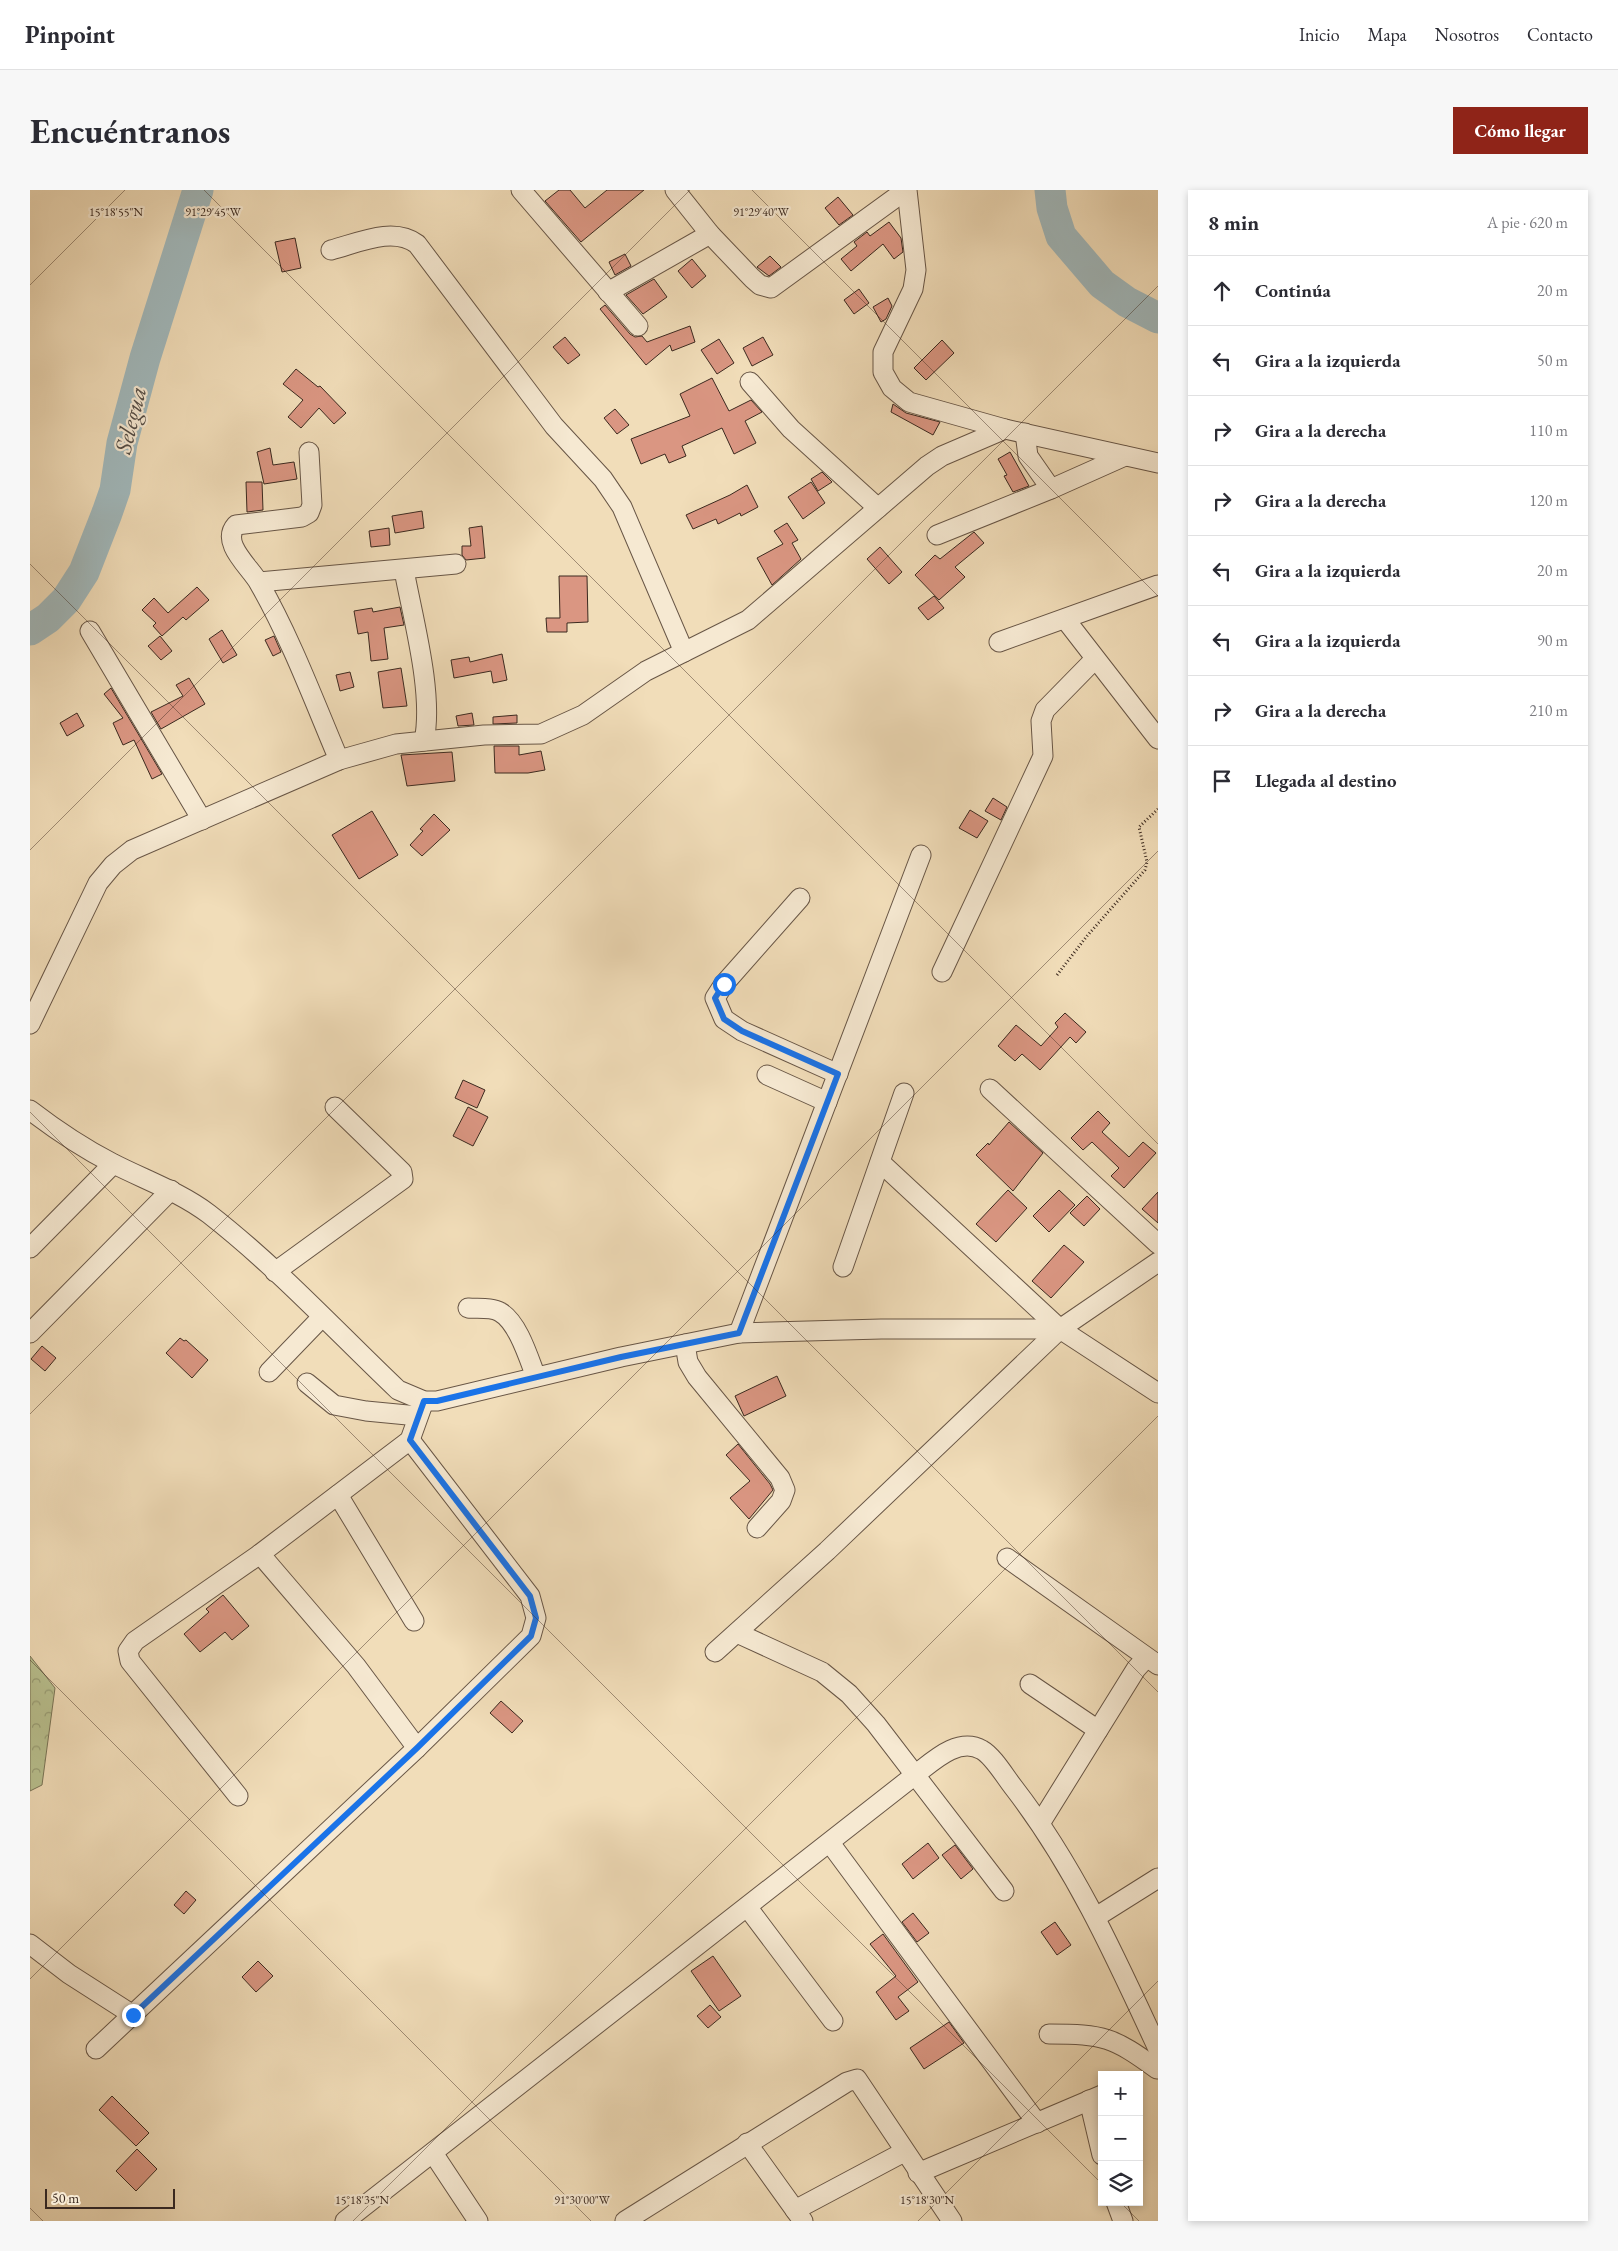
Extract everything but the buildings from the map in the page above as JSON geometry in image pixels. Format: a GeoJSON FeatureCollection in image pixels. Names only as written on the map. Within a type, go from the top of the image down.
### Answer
{"type":"FeatureCollection","features":[{"type":"Feature","properties":{"kind":"street"},"geometry":{"type":"LineString","coordinates":[[521,190],[638,326]]}},
{"type":"Feature","properties":{"kind":"street"},"geometry":{"type":"LineString","coordinates":[[675,190],[710,234],[752,278],[760,285],[771,288],[906,190],[916,270],[913,289],[883,352],[883,372],[886,381],[909,402],[1005,429],[1158,463]]}},
{"type":"Feature","properties":{"kind":"street"},"geometry":{"type":"LineString","coordinates":[[331,250],[393,234],[407,237],[417,244],[554,426],[604,479],[622,507],[684,652]]}},
{"type":"Feature","properties":{"kind":"street"},"geometry":{"type":"LineString","coordinates":[[608,292],[710,234]]}},
{"type":"Feature","properties":{"kind":"street"},"geometry":{"type":"LineString","coordinates":[[750,382],[791,429],[878,508]]}},
{"type":"Feature","properties":{"kind":"street"},"geometry":{"type":"LineString","coordinates":[[30,1024],[98,883],[112,865],[132,850],[339,760],[396,744],[484,736],[541,734],[583,715],[646,671],[748,620],[927,466],[942,456],[1005,429]]}},
{"type":"Feature","properties":{"kind":"street"},"geometry":{"type":"LineString","coordinates":[[1025,433],[1028,456],[1051,489]]}},
{"type":"Feature","properties":{"kind":"street"},"geometry":{"type":"LineString","coordinates":[[309,452],[312,505],[309,513],[302,517],[236,525],[232,530],[234,547],[258,582],[288,641],[339,760]]}},
{"type":"Feature","properties":{"kind":"street"},"geometry":{"type":"LineString","coordinates":[[937,535],[1051,489],[1125,456]]}},
{"type":"Feature","properties":{"kind":"street"},"geometry":{"type":"LineString","coordinates":[[258,582],[456,564]]}},
{"type":"Feature","properties":{"kind":"street"},"geometry":{"type":"LineString","coordinates":[[404,570],[426,695],[428,723],[424,741]]}},
{"type":"Feature","properties":{"kind":"street"},"geometry":{"type":"LineString","coordinates":[[999,642],[1158,585]]}},
{"type":"Feature","properties":{"kind":"street"},"geometry":{"type":"LineString","coordinates":[[1065,619],[1158,739]]}},
{"type":"Feature","properties":{"kind":"street"},"geometry":{"type":"LineString","coordinates":[[90,631],[202,820]]}},
{"type":"Feature","properties":{"kind":"street"},"geometry":{"type":"LineString","coordinates":[[942,972],[1043,756],[1041,721],[1044,710],[1095,659]]}},
{"type":"Feature","properties":{"kind":"street"},"geometry":{"type":"LineString","coordinates":[[739,1333],[921,855]]}},
{"type":"Feature","properties":{"kind":"street"},"geometry":{"type":"LineString","coordinates":[[800,898],[724,984],[715,998],[724,1019],[742,1031],[838,1074]]}},
{"type":"Feature","properties":{"kind":"street"},"geometry":{"type":"LineString","coordinates":[[767,1075],[827,1102]]}},
{"type":"Feature","properties":{"kind":"street"},"geometry":{"type":"LineString","coordinates":[[990,1089],[1158,1244]]}},
{"type":"Feature","properties":{"kind":"street"},"geometry":{"type":"LineString","coordinates":[[843,1267],[904,1093]]}},
{"type":"Feature","properties":{"kind":"street"},"geometry":{"type":"LineString","coordinates":[[275,1272],[403,1179],[402,1172],[335,1107]]}},
{"type":"Feature","properties":{"kind":"street"},"geometry":{"type":"LineString","coordinates":[[30,1110],[79,1145],[113,1164],[171,1190],[209,1214],[275,1272],[398,1390],[421,1408]]}},
{"type":"Feature","properties":{"kind":"street"},"geometry":{"type":"LineString","coordinates":[[880,1162],[1060,1330],[1158,1393]]}},
{"type":"Feature","properties":{"kind":"street"},"geometry":{"type":"LineString","coordinates":[[30,1248],[113,1164]]}},
{"type":"Feature","properties":{"kind":"street"},"geometry":{"type":"LineString","coordinates":[[30,1333],[171,1190]]}},
{"type":"Feature","properties":{"kind":"street"},"geometry":{"type":"LineString","coordinates":[[714,1652],[834,1545],[1060,1330],[1158,1262]]}},
{"type":"Feature","properties":{"kind":"street"},"geometry":{"type":"LineString","coordinates":[[468,1308],[498,1310],[509,1320],[527,1352],[536,1377]]}},
{"type":"Feature","properties":{"kind":"street"},"geometry":{"type":"LineString","coordinates":[[269,1372],[322,1317]]}},
{"type":"Feature","properties":{"kind":"street"},"geometry":{"type":"LineString","coordinates":[[306,1383],[334,1405],[366,1411],[421,1408],[437,1401],[536,1377],[739,1333],[881,1329],[1060,1330]]}},
{"type":"Feature","properties":{"kind":"street"},"geometry":{"type":"LineString","coordinates":[[686,1344],[688,1362],[697,1377],[780,1478],[785,1490],[781,1501],[757,1528]]}},
{"type":"Feature","properties":{"kind":"street"},"geometry":{"type":"LineString","coordinates":[[238,1796],[130,1661],[128,1651],[135,1642],[260,1554],[410,1440],[421,1408]]}},
{"type":"Feature","properties":{"kind":"street"},"geometry":{"type":"LineString","coordinates":[[96,2049],[417,1748],[531,1636],[536,1618],[530,1596],[410,1440]]}},
{"type":"Feature","properties":{"kind":"street"},"geometry":{"type":"LineString","coordinates":[[338,1495],[414,1621]]}},
{"type":"Feature","properties":{"kind":"street"},"geometry":{"type":"LineString","coordinates":[[260,1554],[356,1666],[417,1748]]}},
{"type":"Feature","properties":{"kind":"street"},"geometry":{"type":"LineString","coordinates":[[1007,1558],[1152,1661],[1136,1669],[1040,1822]]}},
{"type":"Feature","properties":{"kind":"street"},"geometry":{"type":"LineString","coordinates":[[737,1633],[808,1665],[837,1684],[876,1724],[1004,1891]]}},
{"type":"Feature","properties":{"kind":"street"},"geometry":{"type":"LineString","coordinates":[[1030,1684],[1098,1730]]}},
{"type":"Feature","properties":{"kind":"street"},"geometry":{"type":"LineString","coordinates":[[345,2221],[748,1908],[915,1775],[952,1749],[966,1747],[982,1750],[1002,1772],[1040,1822],[1096,1917],[1158,2049]]}},
{"type":"Feature","properties":{"kind":"street"},"geometry":{"type":"LineString","coordinates":[[830,1843],[1037,2123]]}},
{"type":"Feature","properties":{"kind":"street"},"geometry":{"type":"LineString","coordinates":[[1096,1917],[1158,1878]]}},
{"type":"Feature","properties":{"kind":"street"},"geometry":{"type":"LineString","coordinates":[[748,1908],[833,2021]]}},
{"type":"Feature","properties":{"kind":"street"},"geometry":{"type":"LineString","coordinates":[[30,1944],[69,1974],[133,2015]]}},
{"type":"Feature","properties":{"kind":"street"},"geometry":{"type":"LineString","coordinates":[[1049,2034],[1090,2034],[1128,2048],[1158,2069],[1143,2076]]}},
{"type":"Feature","properties":{"kind":"street"},"geometry":{"type":"LineString","coordinates":[[625,2221],[847,2082],[857,2080],[952,2221]]}},
{"type":"Feature","properties":{"kind":"street"},"geometry":{"type":"LineString","coordinates":[[918,2173],[1096,2098],[1098,2117]]}},
{"type":"Feature","properties":{"kind":"street"},"geometry":{"type":"LineString","coordinates":[[747,2143],[799,2215],[904,2152]]}},
{"type":"Feature","properties":{"kind":"street"},"geometry":{"type":"LineString","coordinates":[[433,2153],[478,2221]]}},
{"type":"Feature","properties":{"kind":"street"},"geometry":{"type":"LineString","coordinates":[[1117,2206],[1123,2221]]}},
{"type":"Feature","properties":{"kind":"path"},"geometry":{"type":"LineString","coordinates":[[1057,975],[1086,936],[1145,870],[1147,862],[1139,827],[1158,809]]}},
{"type":"Feature","properties":{"kind":"green space"},"geometry":{"type":"Polygon","coordinates":[[[30,1656],[55,1688],[42,1785],[30,1791],[30,1656]]]}},
{"type":"Feature","properties":{"kind":"waterway","name":"Selegua"},"geometry":{"type":"LineString","coordinates":[[30,630],[48,618],[66,600],[84,572],[107,513],[115,490],[122,443],[145,358],[198,190]]}},
{"type":"Feature","properties":{"kind":"waterway"},"geometry":{"type":"LineString","coordinates":[[1050,190],[1052,208],[1061,236],[1102,284],[1127,302],[1158,318]]}},
{"type":"Feature","properties":{"kind":"route"},"geometry":{"type":"LineString","coordinates":[[133,2015],[417,1748],[531,1636],[536,1618],[530,1596],[410,1440],[424,1401],[437,1401],[621,1357],[739,1333],[838,1074],[742,1031],[724,1019],[715,998],[724,984]]}}]}
